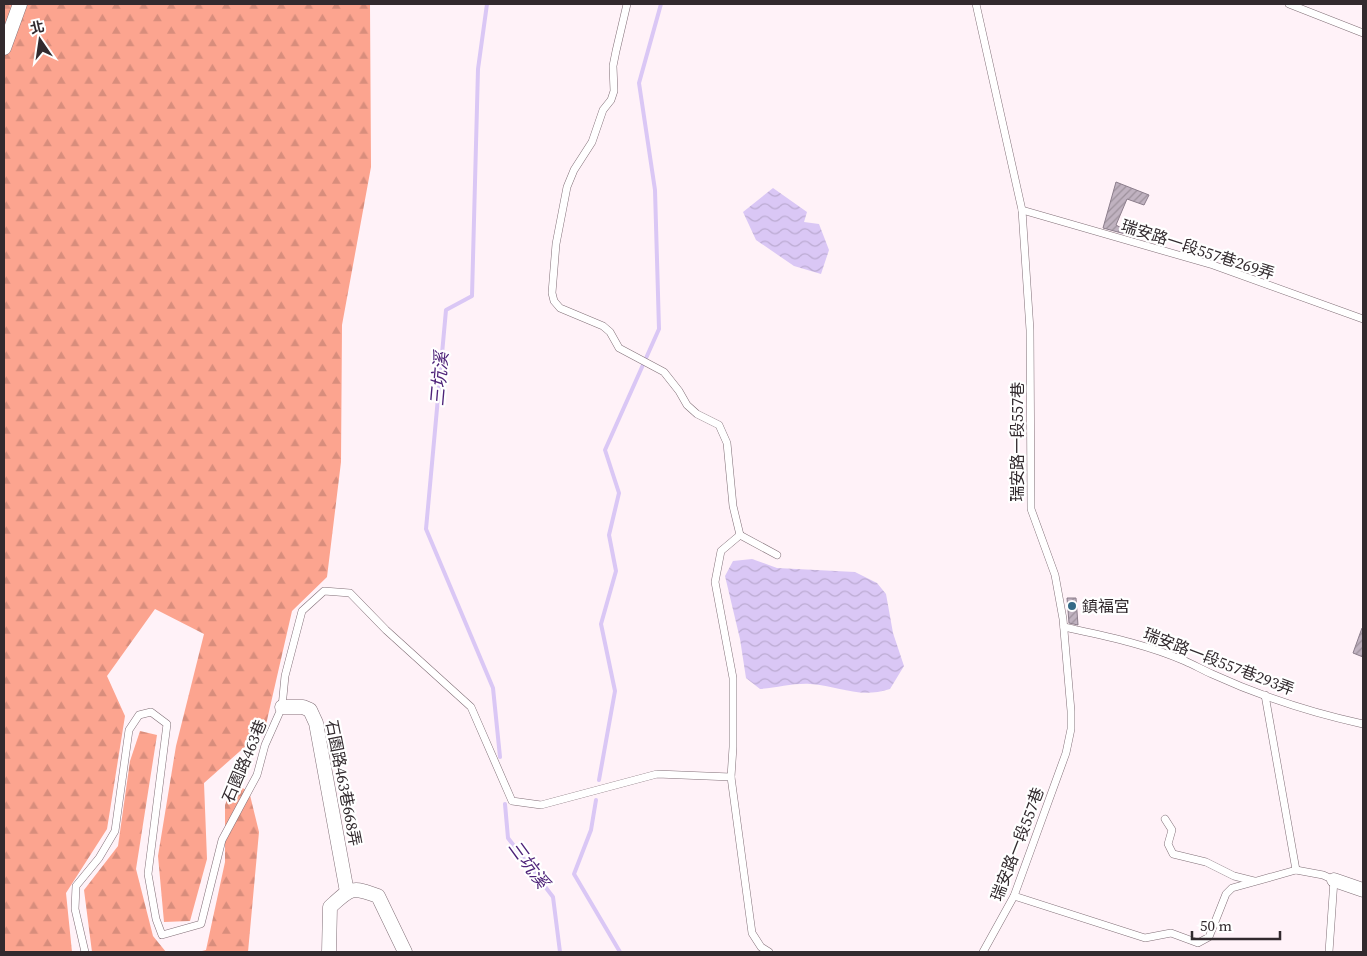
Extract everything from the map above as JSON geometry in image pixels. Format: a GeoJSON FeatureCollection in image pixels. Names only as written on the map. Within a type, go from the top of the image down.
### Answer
{"type":"FeatureCollection","features":[{"type":"Feature","properties":{"kind":"street"},"geometry":{"type":"LineString","coordinates":[[4,48],[20,4]]}},
{"type":"Feature","properties":{"kind":"street","name":"石園路463巷668弄"},"geometry":{"type":"LineString","coordinates":[[282,707],[310,710],[316,723],[347,892]]}},
{"type":"Feature","properties":{"kind":"street"},"geometry":{"type":"LineString","coordinates":[[1334,880],[1363,890]]}},
{"type":"Feature","properties":{"kind":"street"},"geometry":{"type":"LineString","coordinates":[[329,952],[330,907],[347,892],[358,888],[378,896],[405,952]]}},
{"type":"Feature","properties":{"kind":"lane"},"geometry":{"type":"LineString","coordinates":[[628,4],[613,66],[614,91],[612,100],[603,110],[592,142],[574,170],[567,187],[556,244],[552,293],[554,301],[560,308],[602,326],[610,332],[619,348],[664,372],[680,390],[687,405],[698,414],[719,425],[724,433],[731,468],[733,506],[740,534],[778,555]]}},
{"type":"Feature","properties":{"kind":"lane","name":"瑞安路一段557巷"},"geometry":{"type":"LineString","coordinates":[[976,4],[1022,210],[1030,330],[1031,509],[1056,575],[1064,627],[1071,729],[1066,753],[1014,896],[983,952]]}},
{"type":"Feature","properties":{"kind":"lane"},"geometry":{"type":"LineString","coordinates":[[1289,4],[1363,33]]}},
{"type":"Feature","properties":{"kind":"lane","name":"瑞安路一段557巷269弄"},"geometry":{"type":"LineString","coordinates":[[1022,210],[1213,265],[1363,319]]}},
{"type":"Feature","properties":{"kind":"lane"},"geometry":{"type":"LineString","coordinates":[[740,534],[721,551],[715,582],[733,678],[731,777],[747,910],[752,933],[759,950],[769,952]]}},
{"type":"Feature","properties":{"kind":"lane","name":"石園路463巷"},"geometry":{"type":"LineString","coordinates":[[86,952],[75,909],[76,886],[99,858],[115,832],[129,730],[139,715],[151,712],[166,724],[148,874],[156,919],[162,935],[201,924],[222,840],[257,775],[265,745],[282,707],[286,676],[302,611],[324,591],[350,592],[386,630],[471,707],[512,801],[541,805],[656,774],[731,777]]}},
{"type":"Feature","properties":{"kind":"lane","name":"瑞安路一段557巷293弄"},"geometry":{"type":"LineString","coordinates":[[1064,627],[1120,639],[1184,661],[1265,695],[1336,718],[1363,724]]}},
{"type":"Feature","properties":{"kind":"lane"},"geometry":{"type":"LineString","coordinates":[[1265,695],[1296,870]]}},
{"type":"Feature","properties":{"kind":"lane"},"geometry":{"type":"LineString","coordinates":[[1165,819],[1172,830],[1168,844],[1173,854],[1206,862],[1234,876],[1254,881]]}},
{"type":"Feature","properties":{"kind":"lane"},"geometry":{"type":"LineString","coordinates":[[1014,896],[1145,938],[1171,933],[1198,943],[1209,937],[1226,894],[1232,888],[1296,870],[1334,880],[1330,952]]}},
{"type":"Feature","properties":{"kind":"green space"},"geometry":{"type":"Polygon","coordinates":[[[4,4],[370,4],[371,167],[342,325],[341,462],[327,577],[292,611],[265,729],[204,783],[207,859],[190,921],[164,922],[158,856],[176,746],[204,634],[155,609],[107,676],[125,716],[107,829],[66,893],[72,952],[4,952],[4,4]]]}},
{"type":"Feature","properties":{"kind":"green space"},"geometry":{"type":"Polygon","coordinates":[[[140,731],[157,735],[136,869],[153,936],[166,952],[92,952],[84,890],[118,846],[130,761],[140,731]]]}},
{"type":"Feature","properties":{"kind":"green space"},"geometry":{"type":"Polygon","coordinates":[[[233,784],[249,791],[259,832],[248,952],[198,952],[206,950],[225,862],[225,805],[233,784]]]}},
{"type":"Feature","properties":{"kind":"water"},"geometry":{"type":"Polygon","coordinates":[[[773,188],[807,212],[804,222],[819,224],[829,250],[821,274],[794,266],[756,240],[743,212],[773,188]]]}},
{"type":"Feature","properties":{"kind":"water"},"geometry":{"type":"Polygon","coordinates":[[[752,559],[777,568],[855,572],[877,583],[886,594],[893,633],[904,666],[890,689],[868,693],[804,684],[760,689],[746,678],[740,639],[725,576],[733,561],[752,559]]]}},
{"type":"Feature","properties":{"kind":"building"},"geometry":{"type":"Polygon","coordinates":[[[1116,182],[1149,195],[1144,205],[1127,199],[1116,225],[1130,233],[1129,235],[1103,228],[1116,182]]]}},
{"type":"Feature","properties":{"kind":"building"},"geometry":{"type":"Polygon","coordinates":[[[1067,598],[1076,598],[1078,625],[1069,623],[1067,598]]]}},
{"type":"Feature","properties":{"kind":"building"},"geometry":{"type":"Polygon","coordinates":[[[1363,629],[1363,657],[1353,653],[1363,629]]]}},
{"type":"Feature","properties":{"kind":"waterway","name":"三坑溪"},"geometry":{"type":"LineString","coordinates":[[487,4],[478,69],[472,296],[446,310],[426,529],[493,688],[500,757]]}},
{"type":"Feature","properties":{"kind":"waterway"},"geometry":{"type":"LineString","coordinates":[[599,780],[615,691],[601,624],[616,571],[609,535],[619,493],[605,450],[659,329],[655,190],[639,83],[661,4]]}},
{"type":"Feature","properties":{"kind":"waterway"},"geometry":{"type":"LineString","coordinates":[[596,800],[591,830],[574,874],[620,952]]}},
{"type":"Feature","properties":{"kind":"waterway","name":"三坑溪"},"geometry":{"type":"LineString","coordinates":[[505,804],[508,838],[553,897],[560,952]]}},
{"type":"Feature","properties":{"kind":"place","name":"鎮福宮"},"geometry":{"type":"Point","coordinates":[1072,606]}}]}
